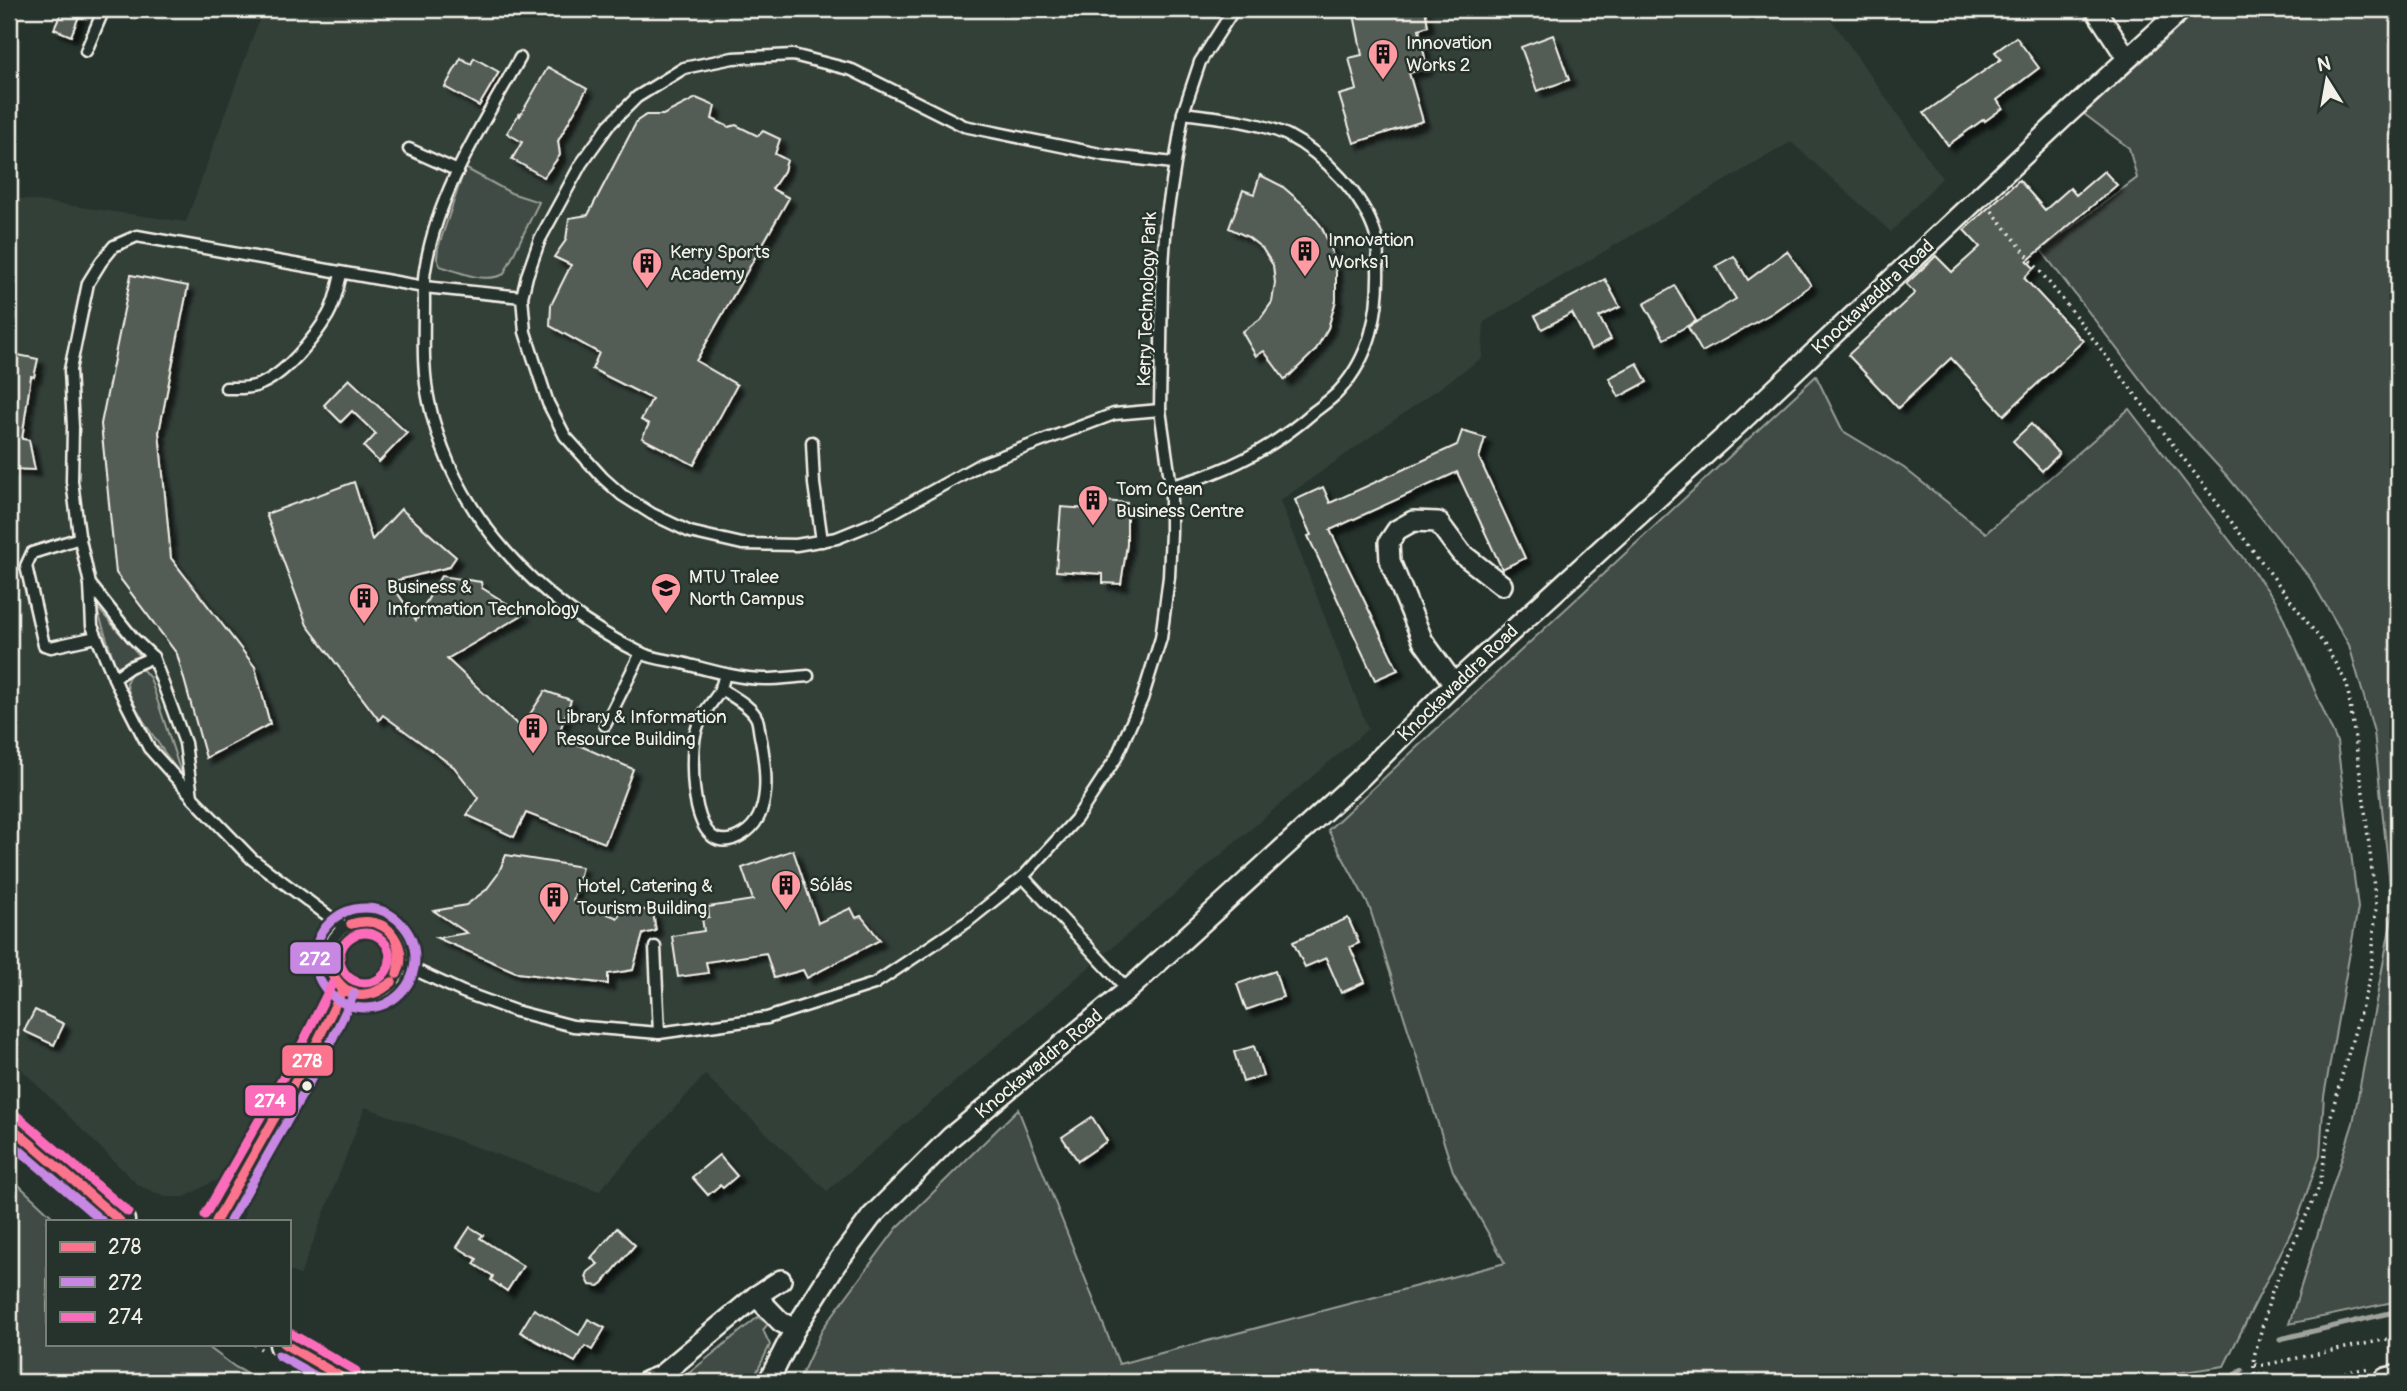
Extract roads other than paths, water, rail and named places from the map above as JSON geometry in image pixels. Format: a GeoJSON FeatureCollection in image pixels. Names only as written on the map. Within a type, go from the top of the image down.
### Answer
{"type":"FeatureCollection","features":[{"type":"Feature","properties":{"kind":"street"},"geometry":{"type":"LineString","coordinates":[[2095,9],[2127,58]]}},
{"type":"Feature","properties":{"kind":"street","name":"Knockawaddra Road"},"geometry":{"type":"LineString","coordinates":[[768,1382],[795,1329],[836,1264],[872,1216],[951,1137],[1128,990],[1359,779],[1454,684],[1733,429],[2182,9]]}},
{"type":"Feature","properties":{"kind":"street"},"geometry":{"type":"LineString","coordinates":[[1454,684],[1423,640],[1390,561],[1389,542],[1396,530],[1413,521],[1438,522],[1461,553],[1502,585]]}},
{"type":"Feature","properties":{"kind":"street"},"geometry":{"type":"LineString","coordinates":[[9,1125],[119,1220]]}},
{"type":"Feature","properties":{"kind":"street"},"geometry":{"type":"LineString","coordinates":[[647,1381],[660,1376],[756,1296],[781,1280]]}},
{"type":"Feature","properties":{"kind":"street"},"geometry":{"type":"LineString","coordinates":[[756,1296],[781,1322],[795,1329]]}},
{"type":"Feature","properties":{"kind":"street"},"geometry":{"type":"LineString","coordinates":[[287,1346],[350,1382]]}},
{"type":"Feature","properties":{"kind":"lane"},"geometry":{"type":"LineString","coordinates":[[86,51],[104,9]]}},
{"type":"Feature","properties":{"kind":"lane","name":"Kerry Technology Park"},"geometry":{"type":"LineString","coordinates":[[402,964],[463,992],[514,1011],[573,1026],[659,1033],[767,1018],[874,984],[967,922],[1023,877],[1083,809],[1116,758],[1142,699],[1161,638],[1169,577],[1171,486],[1160,410],[1162,281],[1166,222],[1173,163],[1183,113],[1200,62],[1234,9]]}},
{"type":"Feature","properties":{"kind":"lane"},"geometry":{"type":"LineString","coordinates":[[1160,410],[1114,414],[1004,455],[939,486],[874,523],[837,538],[796,545],[742,544],[690,532],[652,514],[622,495],[603,478],[565,436],[548,403],[525,331],[522,297],[540,239],[581,164],[609,125],[637,97],[684,68],[733,58],[793,55],[852,71],[964,127],[1105,155],[1173,163]]}},
{"type":"Feature","properties":{"kind":"lane"},"geometry":{"type":"LineString","coordinates":[[520,58],[447,194],[425,269],[423,322],[429,401],[442,446],[458,484],[484,526],[513,561],[574,613],[641,653],[725,674],[764,679],[808,676]]}},
{"type":"Feature","properties":{"kind":"lane"},"geometry":{"type":"LineString","coordinates":[[1171,486],[1205,477],[1260,452],[1294,430],[1339,391],[1363,356],[1376,317],[1378,290],[1377,238],[1366,212],[1340,176],[1320,156],[1285,135],[1234,120],[1183,113]]}},
{"type":"Feature","properties":{"kind":"lane"},"geometry":{"type":"LineString","coordinates":[[409,149],[458,171]]}},
{"type":"Feature","properties":{"kind":"lane"},"geometry":{"type":"LineString","coordinates":[[343,927],[252,859],[149,748],[96,637],[92,626],[90,584],[72,481],[70,370],[88,283],[114,246],[137,236],[341,274],[424,287],[522,297]]}},
{"type":"Feature","properties":{"kind":"lane"},"geometry":{"type":"LineString","coordinates":[[226,388],[260,385],[300,353],[328,314],[341,274]]}},
{"type":"Feature","properties":{"kind":"lane"},"geometry":{"type":"LineString","coordinates":[[812,442],[814,484],[822,541]]}},
{"type":"Feature","properties":{"kind":"lane"},"geometry":{"type":"LineString","coordinates":[[80,538],[32,553],[26,566],[44,645],[51,647],[96,637]]}},
{"type":"Feature","properties":{"kind":"lane"},"geometry":{"type":"LineString","coordinates":[[90,584],[133,638],[153,657],[185,743],[192,797]]}},
{"type":"Feature","properties":{"kind":"lane"},"geometry":{"type":"LineString","coordinates":[[605,725],[641,653]]}},
{"type":"Feature","properties":{"kind":"lane"},"geometry":{"type":"LineString","coordinates":[[114,678],[153,657]]}},
{"type":"Feature","properties":{"kind":"lane"},"geometry":{"type":"LineString","coordinates":[[720,688],[757,718],[765,770],[766,792],[760,815],[744,834],[729,839],[717,839],[707,833],[701,825],[695,799],[695,738],[699,721],[720,688],[725,674]]}},
{"type":"Feature","properties":{"kind":"lane"},"geometry":{"type":"LineString","coordinates":[[1023,877],[1128,990]]}},
{"type":"Feature","properties":{"kind":"lane"},"geometry":{"type":"LineString","coordinates":[[366,920],[386,927],[399,943],[402,964],[396,979],[380,993],[362,996],[342,989],[330,974],[327,957],[334,937],[343,927],[366,920]]}},
{"type":"Feature","properties":{"kind":"lane"},"geometry":{"type":"LineString","coordinates":[[654,947],[659,1033]]}},
{"type":"Feature","properties":{"kind":"lane"},"geometry":{"type":"LineString","coordinates":[[217,1220],[311,1054],[342,989]]}},
{"type":"Feature","properties":{"kind":"waterway"},"geometry":{"type":"LineString","coordinates":[[2280,1339],[2398,1311]]}},
{"type":"Feature","properties":{"kind":"waterway"},"geometry":{"type":"LineString","coordinates":[[2210,1382],[2227,1380],[2242,1370]]}},
{"type":"Feature","properties":{"kind":"place","name":"Innovation Works 2"},"geometry":{"type":"Point","coordinates":[1383,81]}},
{"type":"Feature","properties":{"kind":"place","name":"Innovation Works 1"},"geometry":{"type":"Point","coordinates":[1305,278]}},
{"type":"Feature","properties":{"kind":"place","name":"Kerry Sports Academy"},"geometry":{"type":"Point","coordinates":[647,290]}},
{"type":"Feature","properties":{"kind":"place","name":"Tom Crean Business Centre"},"geometry":{"type":"Point","coordinates":[1093,527]}},
{"type":"Feature","properties":{"kind":"place","name":"MTU Tralee North Campus"},"geometry":{"type":"Point","coordinates":[666,615]}},
{"type":"Feature","properties":{"kind":"place","name":"Business & Information Technology"},"geometry":{"type":"Point","coordinates":[364,625]}},
{"type":"Feature","properties":{"kind":"place","name":"Library & Information Resource Building"},"geometry":{"type":"Point","coordinates":[533,755]}},
{"type":"Feature","properties":{"kind":"place","name":"Sólás"},"geometry":{"type":"Point","coordinates":[786,912]}},
{"type":"Feature","properties":{"kind":"place","name":"Hotel, Catering & Tourism Building"},"geometry":{"type":"Point","coordinates":[554,924]}}]}
